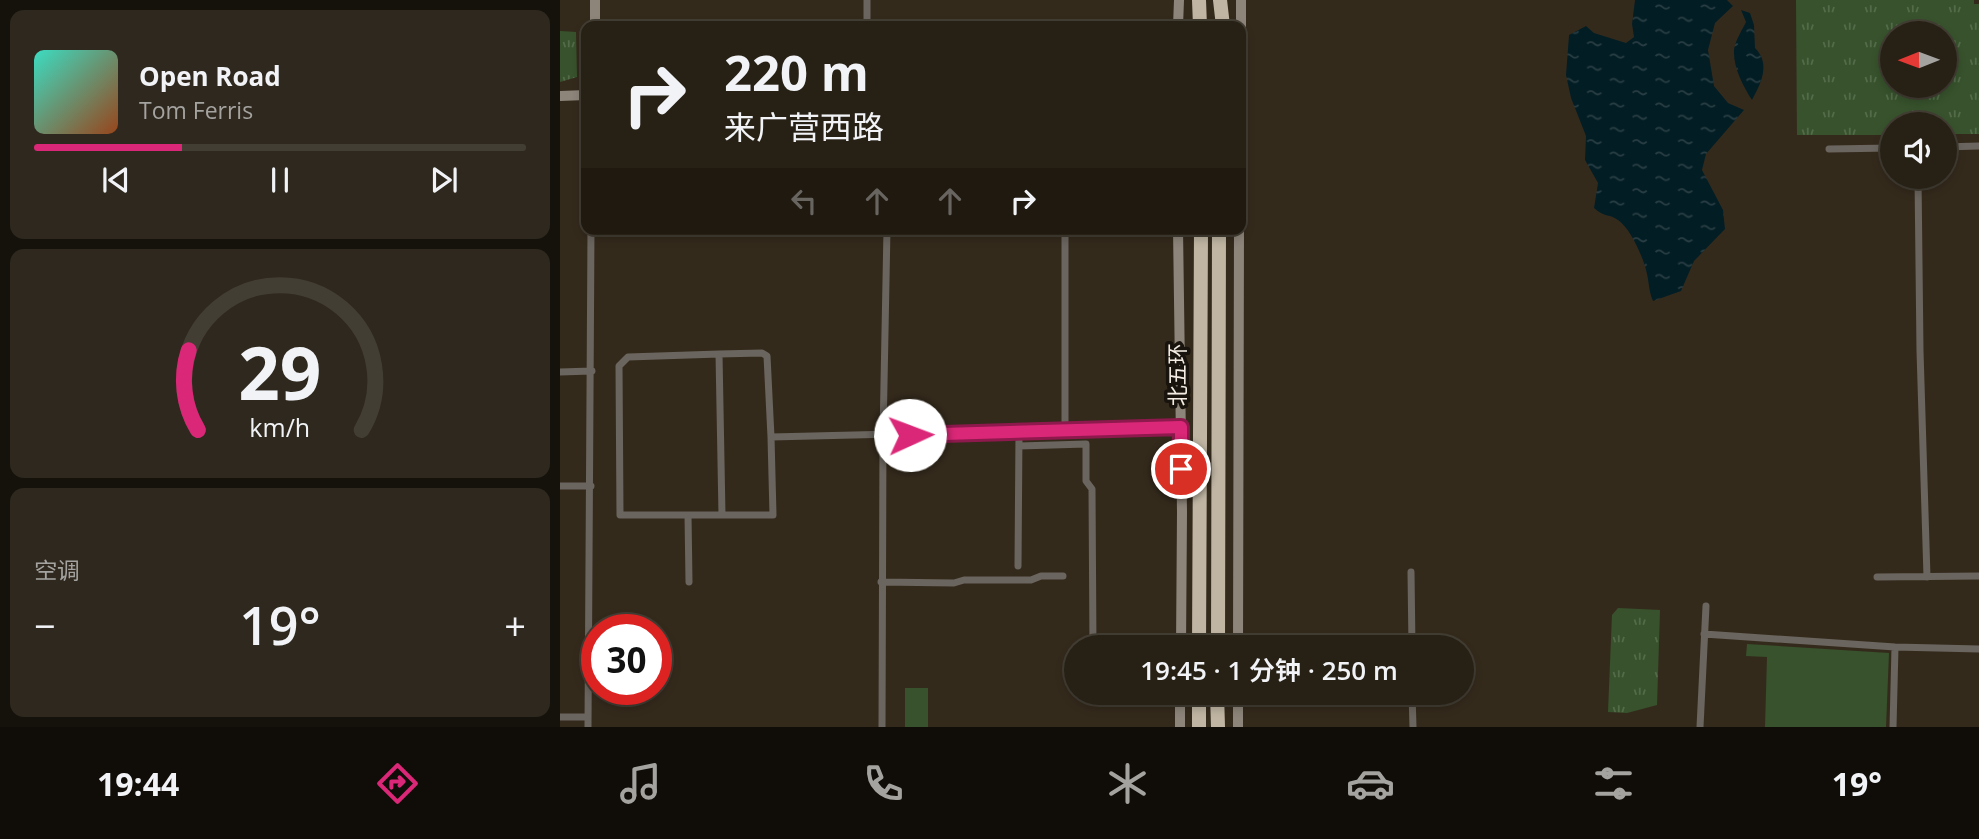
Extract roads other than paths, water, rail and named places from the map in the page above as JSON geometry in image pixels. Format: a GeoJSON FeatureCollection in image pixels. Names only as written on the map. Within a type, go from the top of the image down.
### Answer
{"type":"FeatureCollection","features":[{"type":"Feature","properties":{"kind":"highway"},"geometry":{"type":"LineString","coordinates":[[1199,0],[1200,21]]}},
{"type":"Feature","properties":{"kind":"highway"},"geometry":{"type":"LineString","coordinates":[[1219,0],[1221,21]]}},
{"type":"Feature","properties":{"kind":"highway","name":"北五环"},"geometry":{"type":"LineString","coordinates":[[1199,635],[1200,235]]}},
{"type":"Feature","properties":{"kind":"highway","name":"北五环"},"geometry":{"type":"LineString","coordinates":[[1218,635],[1219,235]]}},
{"type":"Feature","properties":{"kind":"highway"},"geometry":{"type":"LineString","coordinates":[[1199,705],[1199,727]]}},
{"type":"Feature","properties":{"kind":"highway"},"geometry":{"type":"LineString","coordinates":[[1217,705],[1218,727]]}},
{"type":"Feature","properties":{"kind":"street"},"geometry":{"type":"LineString","coordinates":[[595,0],[595,21]]}},
{"type":"Feature","properties":{"kind":"street"},"geometry":{"type":"LineString","coordinates":[[867,0],[867,21]]}},
{"type":"Feature","properties":{"kind":"street"},"geometry":{"type":"LineString","coordinates":[[1178,21],[1179,0]]}},
{"type":"Feature","properties":{"kind":"street"},"geometry":{"type":"LineString","coordinates":[[1241,0],[1241,21]]}},
{"type":"Feature","properties":{"kind":"street"},"geometry":{"type":"LineString","coordinates":[[560,96],[581,95]]}},
{"type":"Feature","properties":{"kind":"street"},"geometry":{"type":"LineString","coordinates":[[1957,146],[1979,146]]}},
{"type":"Feature","properties":{"kind":"street"},"geometry":{"type":"LineString","coordinates":[[1829,149],[1880,148]]}},
{"type":"Feature","properties":{"kind":"street"},"geometry":{"type":"LineString","coordinates":[[1918,189],[1927,577]]}},
{"type":"Feature","properties":{"kind":"street"},"geometry":{"type":"LineString","coordinates":[[588,727],[591,235]]}},
{"type":"Feature","properties":{"kind":"street"},"geometry":{"type":"LineString","coordinates":[[882,727],[881,582],[887,235]]}},
{"type":"Feature","properties":{"kind":"street"},"geometry":{"type":"LineString","coordinates":[[1065,235],[1065,430]]}},
{"type":"Feature","properties":{"kind":"street"},"geometry":{"type":"LineString","coordinates":[[1178,235],[1181,635]]}},
{"type":"Feature","properties":{"kind":"street"},"geometry":{"type":"LineString","coordinates":[[1238,635],[1239,235]]}},
{"type":"Feature","properties":{"kind":"street"},"geometry":{"type":"LineString","coordinates":[[762,353],[767,356],[772,515],[620,515],[619,366],[628,357],[719,354],[762,353]]}},
{"type":"Feature","properties":{"kind":"street"},"geometry":{"type":"LineString","coordinates":[[719,354],[722,515]]}},
{"type":"Feature","properties":{"kind":"street"},"geometry":{"type":"LineString","coordinates":[[560,372],[592,371]]}},
{"type":"Feature","properties":{"kind":"street"},"geometry":{"type":"LineString","coordinates":[[771,437],[1181,427]]}},
{"type":"Feature","properties":{"kind":"street"},"geometry":{"type":"LineString","coordinates":[[1086,430],[1086,481],[1092,489],[1093,635]]}},
{"type":"Feature","properties":{"kind":"street"},"geometry":{"type":"LineString","coordinates":[[1018,566],[1019,432]]}},
{"type":"Feature","properties":{"kind":"street"},"geometry":{"type":"LineString","coordinates":[[1019,446],[1086,444]]}},
{"type":"Feature","properties":{"kind":"street"},"geometry":{"type":"LineString","coordinates":[[560,486],[590,486]]}},
{"type":"Feature","properties":{"kind":"street"},"geometry":{"type":"LineString","coordinates":[[688,515],[689,582]]}},
{"type":"Feature","properties":{"kind":"street"},"geometry":{"type":"LineString","coordinates":[[1411,572],[1412,635]]}},
{"type":"Feature","properties":{"kind":"street"},"geometry":{"type":"LineString","coordinates":[[881,582],[954,583],[964,580],[1031,580],[1041,576],[1063,576]]}},
{"type":"Feature","properties":{"kind":"street"},"geometry":{"type":"LineString","coordinates":[[1877,577],[1979,576]]}},
{"type":"Feature","properties":{"kind":"street"},"geometry":{"type":"LineString","coordinates":[[1700,727],[1706,606]]}},
{"type":"Feature","properties":{"kind":"street"},"geometry":{"type":"LineString","coordinates":[[1704,634],[1895,647],[1979,649]]}},
{"type":"Feature","properties":{"kind":"street"},"geometry":{"type":"LineString","coordinates":[[1893,727],[1895,647]]}},
{"type":"Feature","properties":{"kind":"street"},"geometry":{"type":"LineString","coordinates":[[1180,705],[1180,727]]}},
{"type":"Feature","properties":{"kind":"street"},"geometry":{"type":"LineString","coordinates":[[1238,705],[1238,727]]}},
{"type":"Feature","properties":{"kind":"street"},"geometry":{"type":"LineString","coordinates":[[1412,705],[1413,727]]}},
{"type":"Feature","properties":{"kind":"street"},"geometry":{"type":"LineString","coordinates":[[560,717],[588,717]]}},
{"type":"Feature","properties":{"kind":"water"},"geometry":{"type":"Polygon","coordinates":[[[1635,0],[1727,0],[1733,6],[1715,23],[1708,50],[1714,86],[1728,103],[1744,110],[1706,154],[1702,170],[1723,210],[1725,229],[1694,261],[1681,291],[1653,301],[1645,268],[1632,237],[1618,220],[1594,208],[1598,183],[1585,160],[1586,136],[1571,98],[1566,75],[1569,35],[1586,26],[1594,33],[1626,43],[1634,37],[1632,24],[1635,0]]]}},
{"type":"Feature","properties":{"kind":"water"},"geometry":{"type":"Polygon","coordinates":[[[1741,10],[1750,13],[1754,25],[1755,48],[1763,60],[1763,74],[1752,100],[1739,76],[1734,56],[1736,43],[1746,22],[1741,10]]]}}]}
